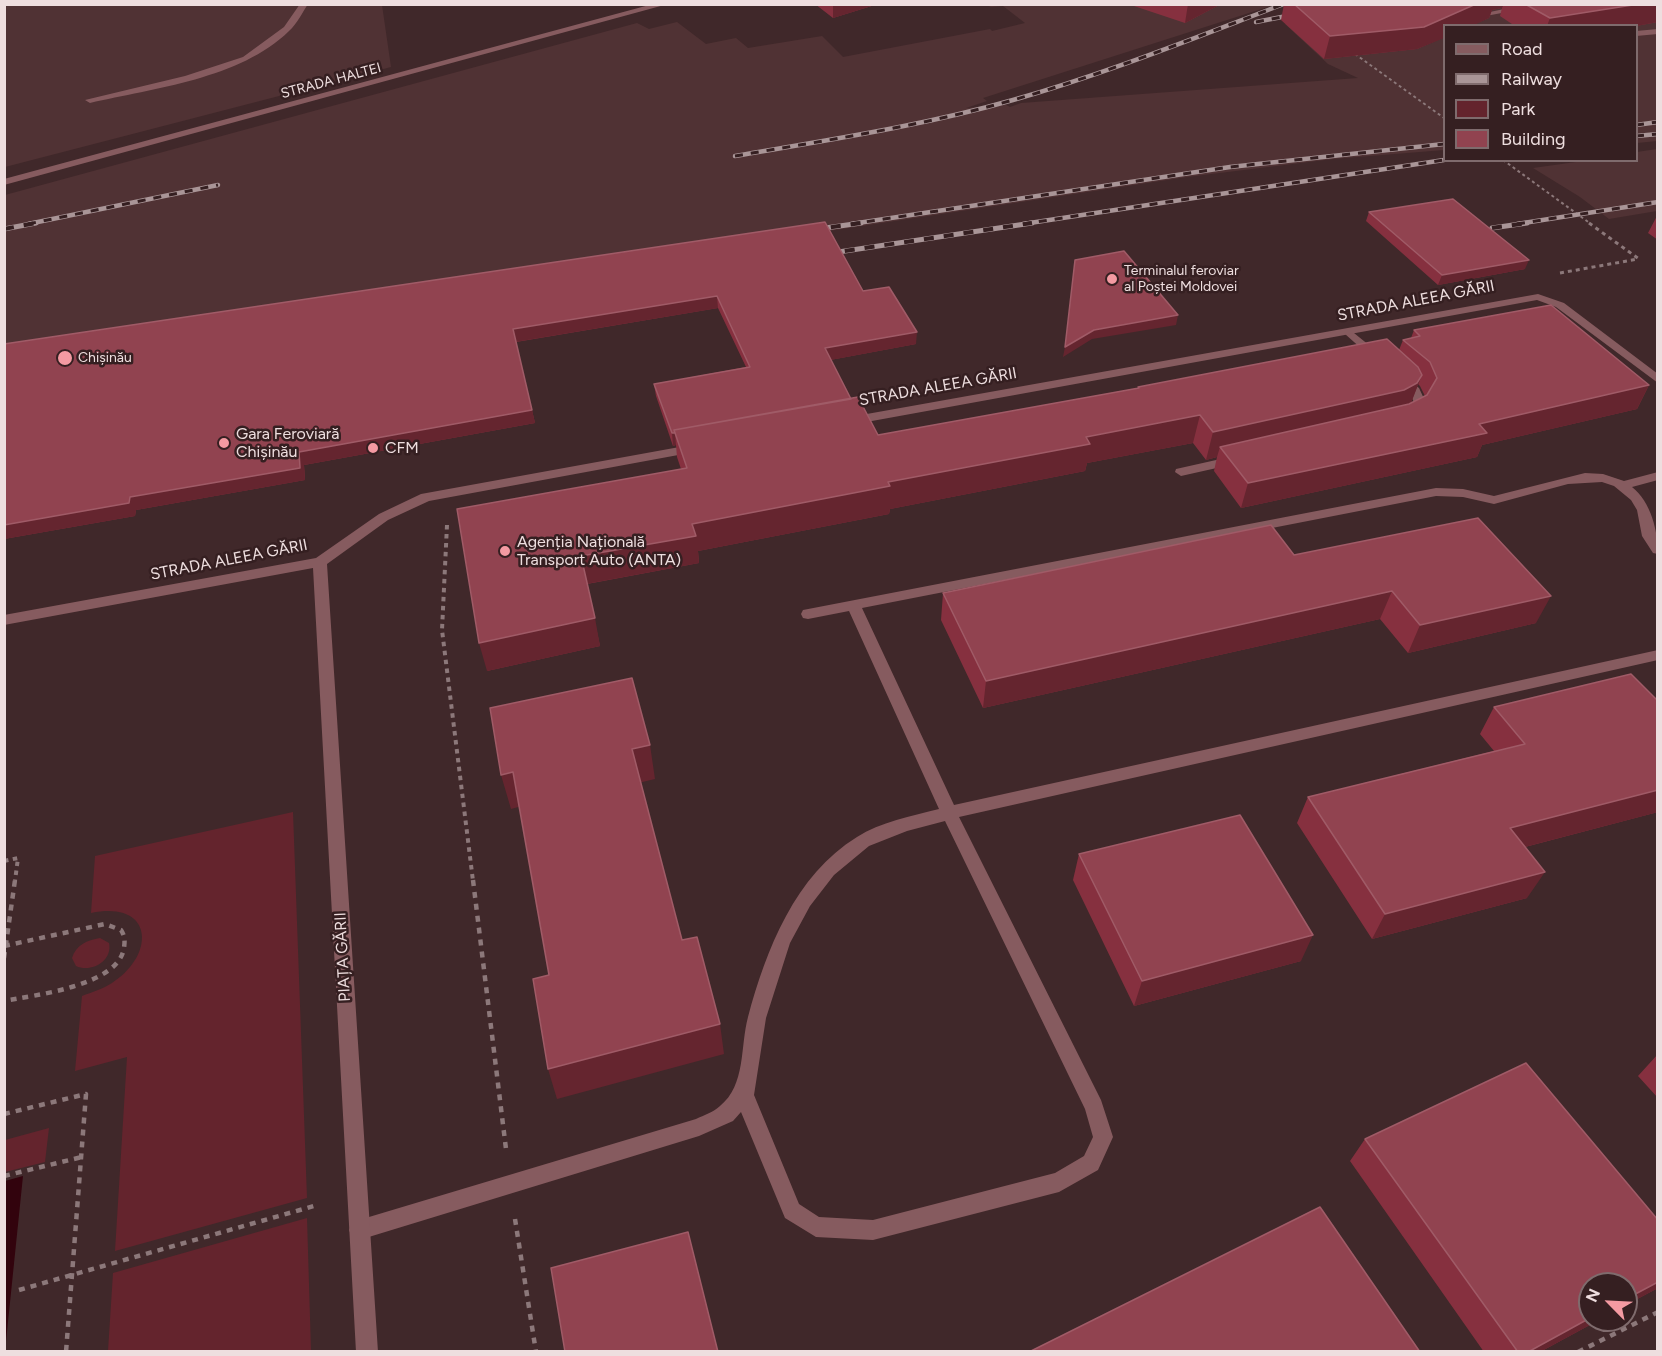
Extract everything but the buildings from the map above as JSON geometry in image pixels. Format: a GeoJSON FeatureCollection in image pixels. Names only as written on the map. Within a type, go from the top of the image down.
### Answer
{"type":"FeatureCollection","features":[{"type":"Feature","properties":{"kind":"street"},"geometry":{"type":"LineString","coordinates":[[90,100],[187,78],[246,58],[287,29],[304,4]]}},
{"type":"Feature","properties":{"kind":"street","name":"STRADA HALTEI"},"geometry":{"type":"LineString","coordinates":[[4,182],[638,8],[663,4]]}},
{"type":"Feature","properties":{"kind":"street"},"geometry":{"type":"LineString","coordinates":[[1458,18],[1545,4]]}},
{"type":"Feature","properties":{"kind":"street"},"geometry":{"type":"LineString","coordinates":[[1638,34],[1658,30]]}},
{"type":"Feature","properties":{"kind":"street","name":"STRADA ALEEA GĂRII"},"geometry":{"type":"LineString","coordinates":[[837,423],[1532,298],[1546,298]]}},
{"type":"Feature","properties":{"kind":"street"},"geometry":{"type":"LineString","coordinates":[[1546,298],[1560,305],[1658,380]]}},
{"type":"Feature","properties":{"kind":"street"},"geometry":{"type":"LineString","coordinates":[[1349,332],[1415,391],[1420,403],[1412,415],[1399,422]]}},
{"type":"Feature","properties":{"kind":"street","name":"STRADA ALEEA GĂRII"},"geometry":{"type":"LineString","coordinates":[[4,620],[320,562],[362,529],[405,504],[449,492],[708,446]]}},
{"type":"Feature","properties":{"kind":"street"},"geometry":{"type":"LineString","coordinates":[[1181,472],[1250,456]]}},
{"type":"Feature","properties":{"kind":"street"},"geometry":{"type":"LineString","coordinates":[[808,614],[854,607],[1436,492],[1465,493],[1492,500],[1587,476],[1604,478],[1636,497],[1646,512],[1645,528],[1649,542],[1658,550]]}},
{"type":"Feature","properties":{"kind":"street"},"geometry":{"type":"LineString","coordinates":[[1620,486],[1658,476]]}},
{"type":"Feature","properties":{"kind":"street","name":"PIAȚA GĂRII"},"geometry":{"type":"LineString","coordinates":[[320,562],[367,1352]]}},
{"type":"Feature","properties":{"kind":"street"},"geometry":{"type":"LineString","coordinates":[[854,607],[949,813],[1094,1107],[1103,1137],[1091,1163],[1059,1182],[873,1230],[816,1227],[792,1212],[744,1095],[757,1018],[782,940],[804,901],[828,870],[863,841],[903,825],[949,813],[1658,655]]}},
{"type":"Feature","properties":{"kind":"street"},"geometry":{"type":"LineString","coordinates":[[359,1230],[699,1127],[726,1114],[744,1095]]}},
{"type":"Feature","properties":{"kind":"path"},"geometry":{"type":"LineString","coordinates":[[1348,48],[1443,117]]}},
{"type":"Feature","properties":{"kind":"path"},"geometry":{"type":"LineString","coordinates":[[1506,162],[1639,259],[1551,274],[1546,298]]}},
{"type":"Feature","properties":{"kind":"path"},"geometry":{"type":"LineString","coordinates":[[449,492],[442,630],[510,1183],[536,1352]]}},
{"type":"Feature","properties":{"kind":"path"},"geometry":{"type":"LineString","coordinates":[[4,861],[18,858],[4,958]]}},
{"type":"Feature","properties":{"kind":"path"},"geometry":{"type":"LineString","coordinates":[[4,1001],[83,983],[107,974],[122,957],[126,943],[125,935],[120,929],[105,924],[5,946]]}},
{"type":"Feature","properties":{"kind":"path"},"geometry":{"type":"LineString","coordinates":[[4,1114],[86,1094],[66,1352]]}},
{"type":"Feature","properties":{"kind":"path"},"geometry":{"type":"LineString","coordinates":[[4,1176],[82,1156]]}},
{"type":"Feature","properties":{"kind":"path"},"geometry":{"type":"LineString","coordinates":[[19,1290],[314,1206]]}},
{"type":"Feature","properties":{"kind":"path"},"geometry":{"type":"LineString","coordinates":[[1578,1352],[1658,1312]]}},
{"type":"Feature","properties":{"kind":"shaded area"},"geometry":{"type":"Polygon","coordinates":[[[5,5],[382,5],[391,67],[5,167],[5,5]]]}},
{"type":"Feature","properties":{"kind":"shaded area"},"geometry":{"type":"Polygon","coordinates":[[[987,5],[1274,5],[983,98],[987,101],[966,108],[1006,105],[1010,107],[1021,103],[1358,78],[1328,64],[1285,24],[1355,7],[1657,5],[1657,141],[1638,143],[1638,24],[1443,24],[1443,150],[1333,159],[1187,177],[5,355],[5,195],[637,23],[649,29],[677,22],[706,44],[736,38],[748,48],[822,36],[843,57],[990,29],[992,31],[1025,23],[1003,6],[987,5]]]}},
{"type":"Feature","properties":{"kind":"shaded area"},"geometry":{"type":"Polygon","coordinates":[[[1657,149],[1657,211],[1609,219],[1580,197],[1533,168],[1576,162],[1638,162],[1638,152],[1657,149]]]}},
{"type":"Feature","properties":{"kind":"shaded area"},"geometry":{"type":"Polygon","coordinates":[[[23,1176],[5,1351],[5,1181],[23,1176]]]}},
{"type":"Feature","properties":{"kind":"green space"},"geometry":{"type":"Polygon","coordinates":[[[293,812],[307,1198],[115,1251],[127,1057],[75,1071],[82,996],[109,985],[126,971],[136,958],[141,945],[142,933],[137,922],[127,915],[112,911],[91,913],[95,856],[293,812]]]}},
{"type":"Feature","properties":{"kind":"green space"},"geometry":{"type":"Polygon","coordinates":[[[100,938],[109,943],[108,955],[104,960],[94,967],[76,966],[72,958],[79,946],[100,938]]]}},
{"type":"Feature","properties":{"kind":"green space"},"geometry":{"type":"Polygon","coordinates":[[[49,1128],[45,1162],[5,1172],[5,1140],[49,1128]]]}},
{"type":"Feature","properties":{"kind":"green space"},"geometry":{"type":"Polygon","coordinates":[[[307,1218],[311,1351],[108,1351],[113,1273],[307,1218]]]}},
{"type":"Feature","properties":{"kind":"railway"},"geometry":{"type":"LineString","coordinates":[[735,156],[910,125],[1013,100],[1115,67],[1284,4]]}},
{"type":"Feature","properties":{"kind":"railway"},"geometry":{"type":"LineString","coordinates":[[1256,22],[1297,14]]}},
{"type":"Feature","properties":{"kind":"railway"},"geometry":{"type":"LineString","coordinates":[[1638,125],[1658,122]]}},
{"type":"Feature","properties":{"kind":"railway"},"geometry":{"type":"LineString","coordinates":[[1638,136],[1658,134]]}},
{"type":"Feature","properties":{"kind":"railway"},"geometry":{"type":"LineString","coordinates":[[851,224],[1230,167],[1443,144]]}},
{"type":"Feature","properties":{"kind":"railway"},"geometry":{"type":"LineString","coordinates":[[1023,224],[1443,160]]}},
{"type":"Feature","properties":{"kind":"railway"},"geometry":{"type":"LineString","coordinates":[[28,224],[218,185]]}},
{"type":"Feature","properties":{"kind":"railway"},"geometry":{"type":"LineString","coordinates":[[1517,224],[1658,202]]}},
{"type":"Feature","properties":{"kind":"railway"},"geometry":{"type":"LineString","coordinates":[[4,229],[36,223]]}},
{"type":"Feature","properties":{"kind":"railway"},"geometry":{"type":"LineString","coordinates":[[811,230],[861,223]]}},
{"type":"Feature","properties":{"kind":"railway"},"geometry":{"type":"LineString","coordinates":[[825,254],[1032,223]]}},
{"type":"Feature","properties":{"kind":"railway"},"geometry":{"type":"LineString","coordinates":[[1492,228],[1527,223]]}},
{"type":"Feature","properties":{"kind":"place","name":"Terminalul feroviar al Poștei Moldovei"},"geometry":{"type":"Point","coordinates":[1112,279]}},
{"type":"Feature","properties":{"kind":"place","name":"Chișinău"},"geometry":{"type":"Point","coordinates":[65,358]}},
{"type":"Feature","properties":{"kind":"place","name":"Gara Feroviară Chișinău"},"geometry":{"type":"Point","coordinates":[224,443]}},
{"type":"Feature","properties":{"kind":"place","name":"CFM"},"geometry":{"type":"Point","coordinates":[373,448]}},
{"type":"Feature","properties":{"kind":"place","name":"Agenția Națională Transport Auto (ANTA)"},"geometry":{"type":"Point","coordinates":[505,551]}}]}
